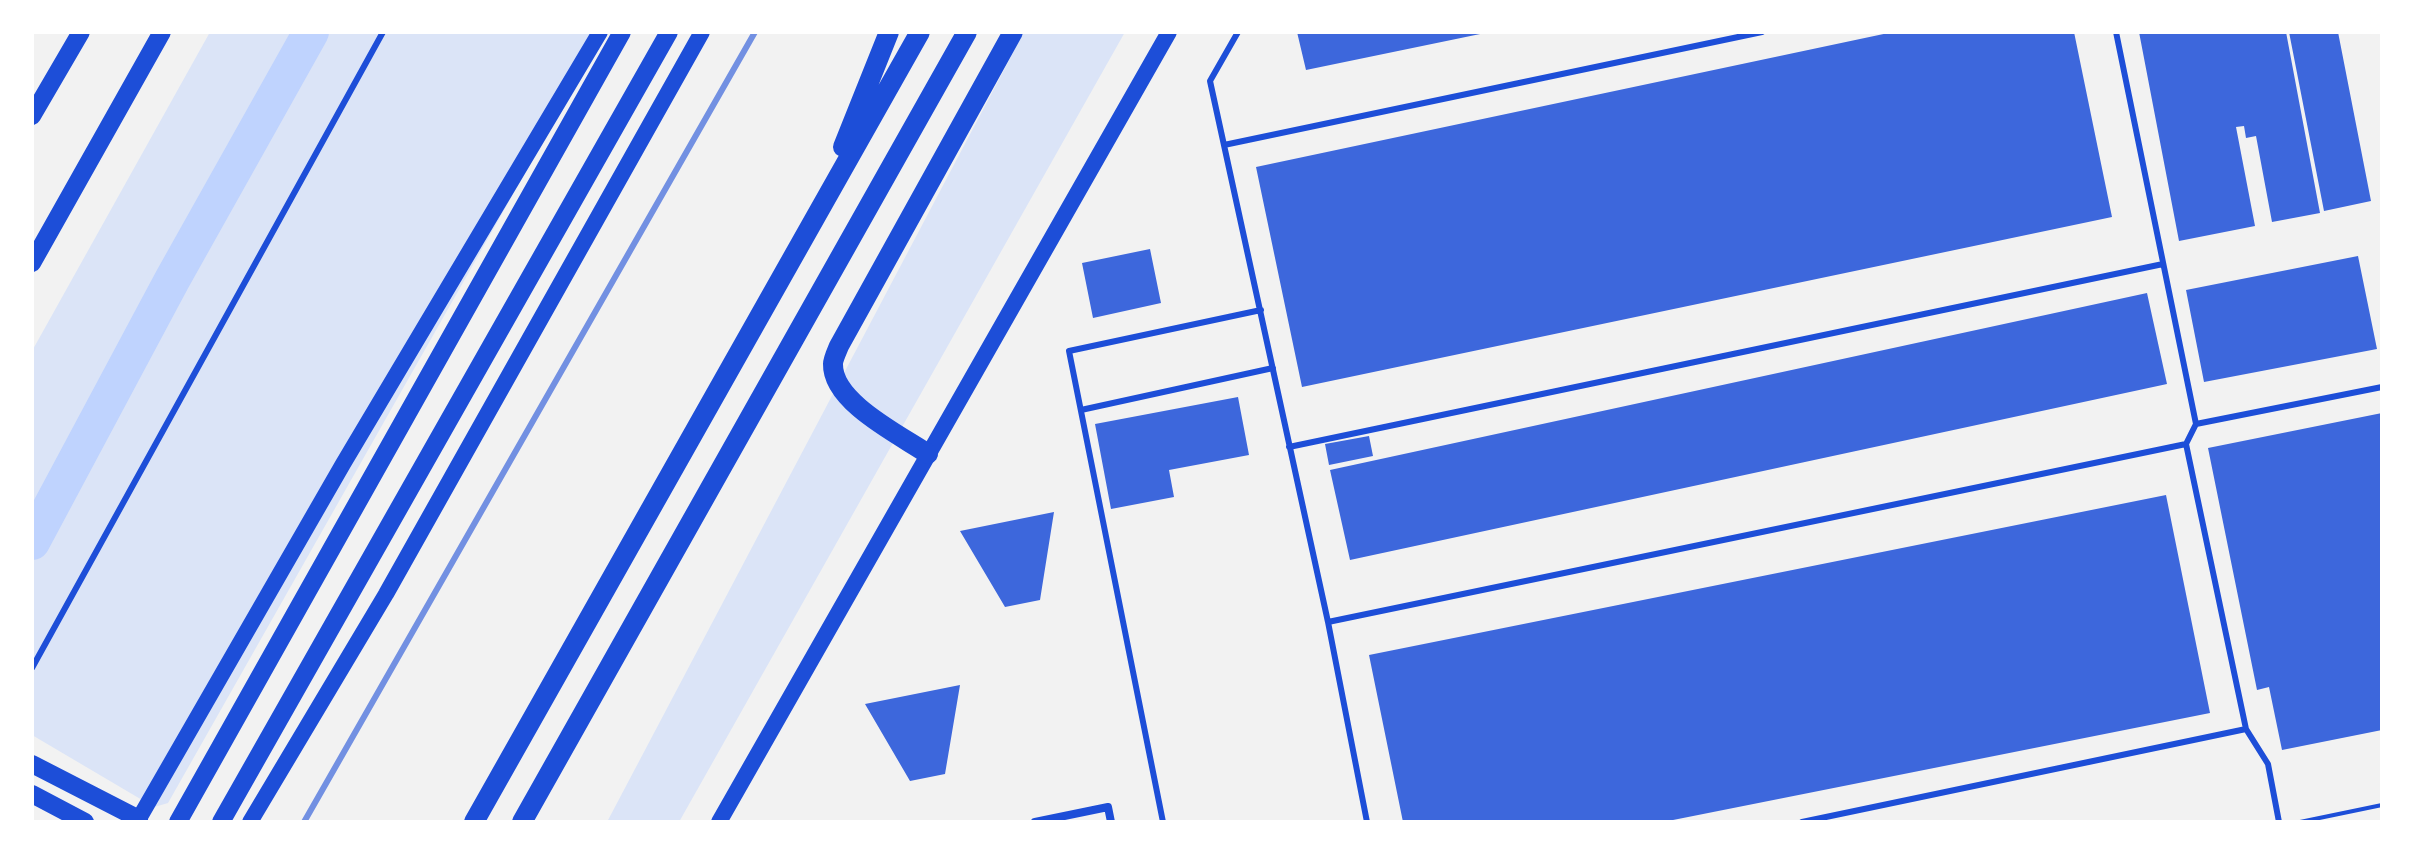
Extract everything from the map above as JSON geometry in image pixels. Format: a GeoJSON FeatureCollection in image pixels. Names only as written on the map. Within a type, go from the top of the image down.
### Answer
{"type":"FeatureCollection","features":[{"type":"Feature","properties":{"kind":"highway"},"geometry":{"type":"LineString","coordinates":[[813,223],[889,32]]}},
{"type":"Feature","properties":{"kind":"highway"},"geometry":{"type":"LineString","coordinates":[[478,814],[920,32]]}},
{"type":"Feature","properties":{"kind":"highway"},"geometry":{"type":"LineString","coordinates":[[522,822],[967,32]]}},
{"type":"Feature","properties":{"kind":"highway"},"geometry":{"type":"LineString","coordinates":[[928,454],[874,419],[841,392],[833,364],[839,346],[1013,32]]}},
{"type":"Feature","properties":{"kind":"main road"},"geometry":{"type":"LineString","coordinates":[[32,116],[81,32]]}},
{"type":"Feature","properties":{"kind":"main road"},"geometry":{"type":"LineString","coordinates":[[32,263],[162,32]]}},
{"type":"Feature","properties":{"kind":"main road"},"geometry":{"type":"LineString","coordinates":[[32,764],[138,821],[343,464],[600,32]]}},
{"type":"Feature","properties":{"kind":"main road"},"geometry":{"type":"LineString","coordinates":[[178,822],[622,32]]}},
{"type":"Feature","properties":{"kind":"main road"},"geometry":{"type":"LineString","coordinates":[[221,822],[669,32]]}},
{"type":"Feature","properties":{"kind":"main road"},"geometry":{"type":"LineString","coordinates":[[250,822],[394,580],[702,32]]}},
{"type":"Feature","properties":{"kind":"main road"},"geometry":{"type":"LineString","coordinates":[[719,822],[1169,32]]}},
{"type":"Feature","properties":{"kind":"main road"},"geometry":{"type":"LineString","coordinates":[[32,794],[85,822]]}},
{"type":"Feature","properties":{"kind":"street"},"geometry":{"type":"LineString","coordinates":[[1035,822],[1108,807],[1111,822]]}},
{"type":"Feature","properties":{"kind":"lane"},"geometry":{"type":"LineString","coordinates":[[32,668],[383,32]]}},
{"type":"Feature","properties":{"kind":"lane"},"geometry":{"type":"LineString","coordinates":[[1238,32],[1210,81],[1328,622],[1367,822]]}},
{"type":"Feature","properties":{"kind":"lane"},"geometry":{"type":"LineString","coordinates":[[1224,145],[1762,32]]}},
{"type":"Feature","properties":{"kind":"lane"},"geometry":{"type":"LineString","coordinates":[[2116,32],[2196,424],[2186,444],[2246,729],[2268,764],[2279,822]]}},
{"type":"Feature","properties":{"kind":"lane"},"geometry":{"type":"LineString","coordinates":[[1289,447],[2163,264]]}},
{"type":"Feature","properties":{"kind":"lane"},"geometry":{"type":"LineString","coordinates":[[1163,822],[1069,351],[1261,310]]}},
{"type":"Feature","properties":{"kind":"lane"},"geometry":{"type":"LineString","coordinates":[[1081,410],[1273,368]]}},
{"type":"Feature","properties":{"kind":"lane"},"geometry":{"type":"LineString","coordinates":[[2196,424],[2382,387]]}},
{"type":"Feature","properties":{"kind":"lane"},"geometry":{"type":"LineString","coordinates":[[1328,622],[2186,444]]}},
{"type":"Feature","properties":{"kind":"lane"},"geometry":{"type":"LineString","coordinates":[[1802,822],[2246,729]]}},
{"type":"Feature","properties":{"kind":"path"},"geometry":{"type":"LineString","coordinates":[[2300,822],[2382,805]]}},
{"type":"Feature","properties":{"kind":"shaded area"},"geometry":{"type":"Polygon","coordinates":[[[210,32],[605,32],[168,803],[154,807],[32,735],[32,351],[210,32]]]}},
{"type":"Feature","properties":{"kind":"shaded area"},"geometry":{"type":"Polygon","coordinates":[[[1024,32],[1125,32],[679,822],[607,822],[1024,32]]]}},
{"type":"Feature","properties":{"kind":"building"},"geometry":{"type":"Polygon","coordinates":[[[1297,32],[1485,32],[1485,33],[1306,70],[1297,32]]]}},
{"type":"Feature","properties":{"kind":"building"},"geometry":{"type":"Polygon","coordinates":[[[1893,32],[2074,32],[2112,217],[1302,387],[1256,167],[1893,32]]]}},
{"type":"Feature","properties":{"kind":"building"},"geometry":{"type":"Polygon","coordinates":[[[2139,32],[2286,32],[2320,213],[2272,222],[2256,136],[2246,138],[2244,126],[2236,127],[2255,226],[2179,241],[2139,32]]]}},
{"type":"Feature","properties":{"kind":"building"},"geometry":{"type":"Polygon","coordinates":[[[2289,32],[2338,32],[2371,201],[2324,211],[2289,32]]]}},
{"type":"Feature","properties":{"kind":"building"},"geometry":{"type":"Polygon","coordinates":[[[1150,249],[1161,303],[1093,318],[1082,263],[1150,249]]]}},
{"type":"Feature","properties":{"kind":"building"},"geometry":{"type":"Polygon","coordinates":[[[2358,256],[2377,349],[2204,382],[2186,290],[2358,256]]]}},
{"type":"Feature","properties":{"kind":"building"},"geometry":{"type":"Polygon","coordinates":[[[2147,293],[2167,384],[1350,560],[1330,470],[2147,293]]]}},
{"type":"Feature","properties":{"kind":"building"},"geometry":{"type":"Polygon","coordinates":[[[1238,397],[1249,455],[1169,470],[1174,497],[1111,509],[1095,424],[1238,397]]]}},
{"type":"Feature","properties":{"kind":"building"},"geometry":{"type":"Polygon","coordinates":[[[2382,413],[2382,730],[2282,750],[2269,687],[2257,690],[2208,448],[2382,413]]]}},
{"type":"Feature","properties":{"kind":"building"},"geometry":{"type":"Polygon","coordinates":[[[1369,436],[1373,456],[1329,465],[1325,444],[1369,436]]]}},
{"type":"Feature","properties":{"kind":"building"},"geometry":{"type":"Polygon","coordinates":[[[2166,495],[2210,713],[1663,822],[1403,822],[1369,655],[2166,495]]]}},
{"type":"Feature","properties":{"kind":"building"},"geometry":{"type":"Polygon","coordinates":[[[1054,512],[1040,600],[1005,607],[960,531],[1054,512]]]}},
{"type":"Feature","properties":{"kind":"building"},"geometry":{"type":"Polygon","coordinates":[[[960,685],[945,774],[910,781],[865,704],[960,685]]]}},
{"type":"Feature","properties":{"kind":"waterway"},"geometry":{"type":"LineString","coordinates":[[32,542],[172,280],[311,32]]}},
{"type":"Feature","properties":{"kind":"railway"},"geometry":{"type":"LineString","coordinates":[[304,822],[755,32]]}}]}
